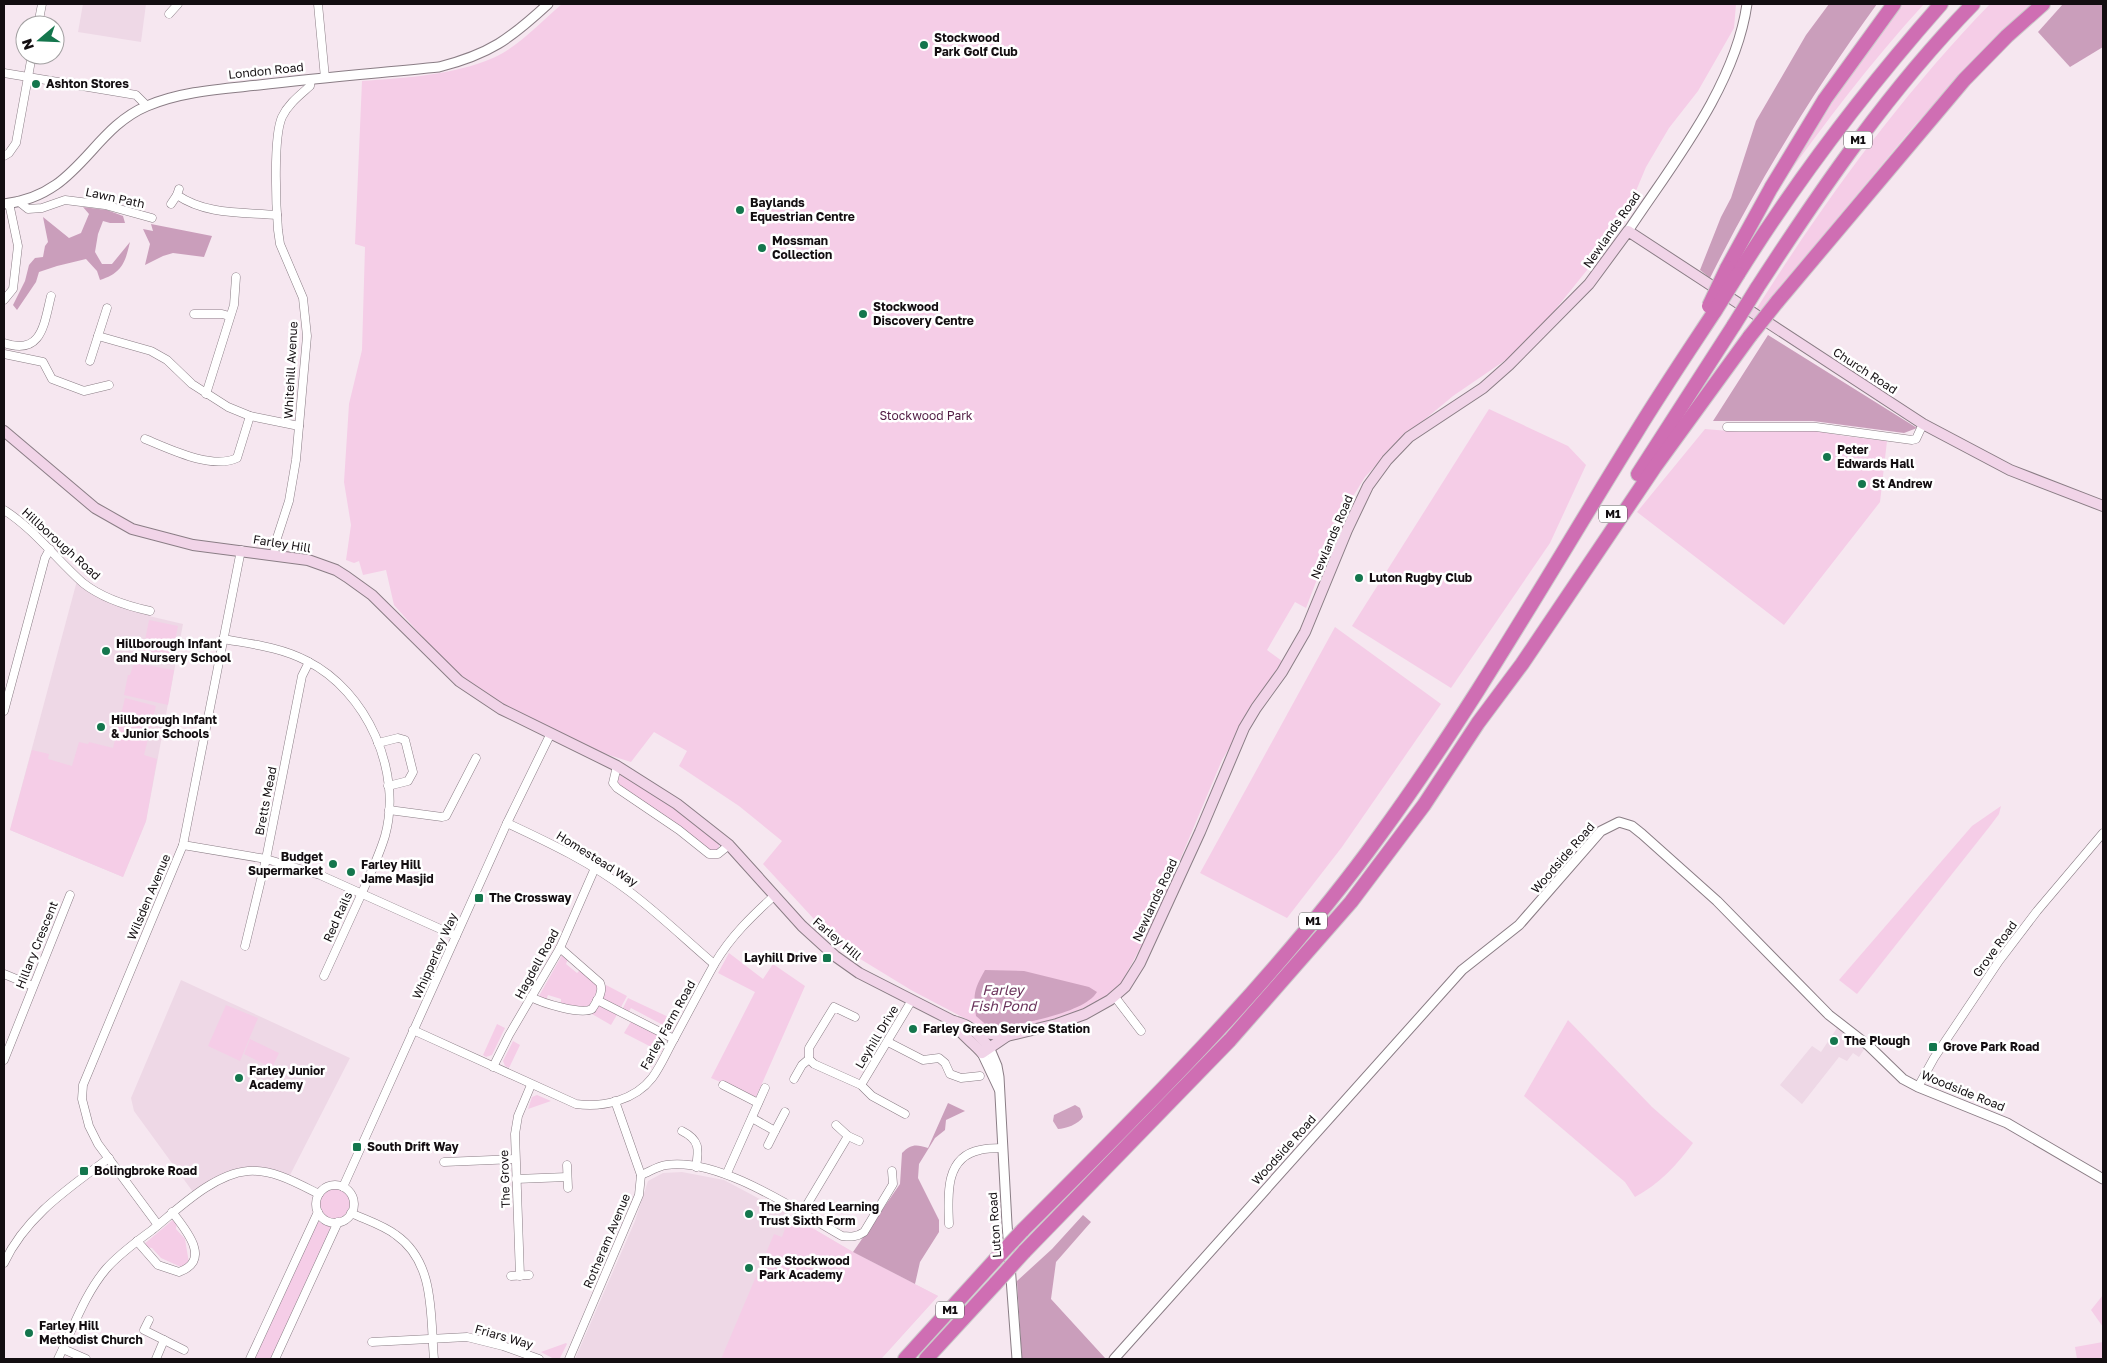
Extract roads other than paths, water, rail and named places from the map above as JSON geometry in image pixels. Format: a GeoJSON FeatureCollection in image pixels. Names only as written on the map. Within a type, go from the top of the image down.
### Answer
{"type":"FeatureCollection","features":[{"type":"Feature","properties":{"kind":"highway"},"geometry":{"type":"LineString","coordinates":[[1733,271],[1771,188],[1825,99],[1894,4]]}},
{"type":"Feature","properties":{"kind":"highway","name":"M1"},"geometry":{"type":"LineString","coordinates":[[905,1359],[1022,1231],[1223,1026],[1304,933],[1379,837],[1499,658],[1637,432],[1663,381],[1711,309],[1733,271],[1851,110],[1941,4]]}},
{"type":"Feature","properties":{"kind":"highway","name":"M1"},"geometry":{"type":"LineString","coordinates":[[926,1359],[1024,1252],[1230,1040],[1351,902],[1424,805],[1492,702],[1812,203],[1876,116],[1923,58],[1973,4]]}},
{"type":"Feature","properties":{"kind":"highway"},"geometry":{"type":"LineString","coordinates":[[1492,702],[1522,664],[1654,468],[1750,336],[1964,80],[2007,36],[2043,4]]}},
{"type":"Feature","properties":{"kind":"main road","name":"Church Road"},"geometry":{"type":"LineString","coordinates":[[1628,231],[1923,424],[2010,470],[2103,506]]}},
{"type":"Feature","properties":{"kind":"main road","name":"Newlands Road"},"geometry":{"type":"LineString","coordinates":[[985,1050],[1007,1036],[1070,1021],[1115,996],[1130,980],[1140,963],[1200,832],[1244,728],[1286,666],[1305,632],[1346,530],[1368,486],[1387,460],[1410,437],[1483,388],[1509,366],[1589,284],[1628,231]]}},
{"type":"Feature","properties":{"kind":"main road","name":"Farley Hill"},"geometry":{"type":"LineString","coordinates":[[4,430],[95,508],[132,529],[193,545],[241,550],[320,564],[347,577],[372,595],[459,681],[501,709],[550,735],[616,766],[677,804],[729,845],[802,926],[835,956],[859,973],[953,1021],[965,1024],[976,1032],[985,1050]]}},
{"type":"Feature","properties":{"kind":"main road","name":"Farley Hill"},"geometry":{"type":"LineString","coordinates":[[953,1021],[956,1029],[985,1050]]}},
{"type":"Feature","properties":{"kind":"main road"},"geometry":{"type":"LineString","coordinates":[[976,1032],[1007,1036]]}},
{"type":"Feature","properties":{"kind":"street"},"geometry":{"type":"LineString","coordinates":[[318,4],[325,78]]}},
{"type":"Feature","properties":{"kind":"street","name":"London Road"},"geometry":{"type":"LineString","coordinates":[[6,203],[36,196],[58,185],[123,121],[147,106],[198,92],[439,67],[463,61],[498,46],[517,32],[548,4]]}},
{"type":"Feature","properties":{"kind":"street","name":"Newlands Road"},"geometry":{"type":"LineString","coordinates":[[1628,231],[1687,142],[1720,86],[1737,47],[1747,4]]}},
{"type":"Feature","properties":{"kind":"street"},"geometry":{"type":"LineString","coordinates":[[169,14],[178,5],[185,13]]}},
{"type":"Feature","properties":{"kind":"street"},"geometry":{"type":"LineString","coordinates":[[4,156],[10,153],[16,143],[30,65]]}},
{"type":"Feature","properties":{"kind":"street"},"geometry":{"type":"LineString","coordinates":[[4,73],[136,95],[147,106]]}},
{"type":"Feature","properties":{"kind":"street","name":"Whitehill Avenue"},"geometry":{"type":"LineString","coordinates":[[274,555],[276,540],[290,501],[307,336],[307,321],[303,298],[280,244],[277,215],[277,140],[281,119],[292,103],[310,86],[311,79]]}},
{"type":"Feature","properties":{"kind":"street"},"geometry":{"type":"LineString","coordinates":[[171,204],[178,192],[191,205],[210,210],[277,215]]}},
{"type":"Feature","properties":{"kind":"street","name":"Lawn Path"},"geometry":{"type":"LineString","coordinates":[[18,201],[28,209],[42,208],[65,200],[105,205],[152,218]]}},
{"type":"Feature","properties":{"kind":"street"},"geometry":{"type":"LineString","coordinates":[[4,300],[13,289],[18,246],[6,203]]}},
{"type":"Feature","properties":{"kind":"street"},"geometry":{"type":"LineString","coordinates":[[206,394],[234,305],[236,277]]}},
{"type":"Feature","properties":{"kind":"street"},"geometry":{"type":"LineString","coordinates":[[4,343],[20,347],[34,342],[43,330],[51,296]]}},
{"type":"Feature","properties":{"kind":"street"},"geometry":{"type":"LineString","coordinates":[[90,361],[107,308]]}},
{"type":"Feature","properties":{"kind":"street"},"geometry":{"type":"LineString","coordinates":[[194,314],[222,314],[229,316]]}},
{"type":"Feature","properties":{"kind":"street"},"geometry":{"type":"LineString","coordinates":[[98,336],[151,351],[167,360],[192,384],[228,408],[250,416],[299,426]]}},
{"type":"Feature","properties":{"kind":"street"},"geometry":{"type":"LineString","coordinates":[[4,354],[43,362],[52,379],[84,391],[109,385]]}},
{"type":"Feature","properties":{"kind":"street"},"geometry":{"type":"LineString","coordinates":[[145,439],[202,460],[230,462],[237,458],[250,416]]}},
{"type":"Feature","properties":{"kind":"street"},"geometry":{"type":"LineString","coordinates":[[1727,427],[1816,427],[1912,440],[1916,439],[1923,424]]}},
{"type":"Feature","properties":{"kind":"street","name":"Hillborough Road"},"geometry":{"type":"LineString","coordinates":[[4,510],[20,521],[83,582],[104,595],[130,606],[150,611]]}},
{"type":"Feature","properties":{"kind":"street"},"geometry":{"type":"LineString","coordinates":[[4,711],[45,558],[50,549]]}},
{"type":"Feature","properties":{"kind":"street","name":"Wilsden Avenue"},"geometry":{"type":"LineString","coordinates":[[158,1225],[109,1158],[89,1126],[82,1099],[83,1085],[183,845],[241,550]]}},
{"type":"Feature","properties":{"kind":"street","name":"Red Rails"},"geometry":{"type":"LineString","coordinates":[[223,639],[272,648],[309,662],[337,682],[355,702],[378,743],[388,786],[389,810],[385,835],[362,893],[324,976]]}},
{"type":"Feature","properties":{"kind":"street","name":"Bretts Mead"},"geometry":{"type":"LineString","coordinates":[[245,946],[266,859],[302,676],[309,662]]}},
{"type":"Feature","properties":{"kind":"street","name":"Whipperley Way"},"geometry":{"type":"LineString","coordinates":[[342,1187],[507,823],[550,735]]}},
{"type":"Feature","properties":{"kind":"street"},"geometry":{"type":"LineString","coordinates":[[378,743],[398,738],[405,740],[413,772],[408,781],[388,786]]}},
{"type":"Feature","properties":{"kind":"street"},"geometry":{"type":"LineString","coordinates":[[389,810],[442,818],[446,816],[476,758]]}},
{"type":"Feature","properties":{"kind":"street"},"geometry":{"type":"LineString","coordinates":[[616,766],[613,783],[617,788],[673,826],[709,854],[718,854],[729,845]]}},
{"type":"Feature","properties":{"kind":"street","name":"Woodside Road"},"geometry":{"type":"LineString","coordinates":[[1114,1359],[1462,970],[1519,925],[1545,898],[1601,831],[1619,822],[1632,826],[1642,834],[1717,901],[1829,1015],[1869,1046],[1903,1079],[1918,1087],[2007,1123],[2103,1179]]}},
{"type":"Feature","properties":{"kind":"street","name":"Homestead Way"},"geometry":{"type":"LineString","coordinates":[[507,823],[560,848],[595,868],[647,906],[714,964]]}},
{"type":"Feature","properties":{"kind":"street","name":"Grove Road"},"geometry":{"type":"LineString","coordinates":[[1918,1087],[1934,1058],[1999,961],[2037,911],[2103,833]]}},
{"type":"Feature","properties":{"kind":"street"},"geometry":{"type":"LineString","coordinates":[[183,845],[266,859],[320,875],[456,936]]}},
{"type":"Feature","properties":{"kind":"street","name":"Hagdell Road"},"geometry":{"type":"LineString","coordinates":[[493,1067],[560,948],[595,868]]}},
{"type":"Feature","properties":{"kind":"street","name":"Hillary Crescent"},"geometry":{"type":"LineString","coordinates":[[4,1060],[70,895]]}},
{"type":"Feature","properties":{"kind":"street","name":"Farley Farm Road"},"geometry":{"type":"LineString","coordinates":[[413,1030],[576,1104],[592,1106],[615,1102],[642,1088],[651,1079],[714,964],[739,929],[775,895]]}},
{"type":"Feature","properties":{"kind":"street"},"geometry":{"type":"LineString","coordinates":[[531,997],[582,1012],[592,1009],[601,990],[600,983],[560,948]]}},
{"type":"Feature","properties":{"kind":"street"},"geometry":{"type":"LineString","coordinates":[[4,974],[33,986]]}},
{"type":"Feature","properties":{"kind":"street"},"geometry":{"type":"LineString","coordinates":[[1115,996],[1141,1031]]}},
{"type":"Feature","properties":{"kind":"street"},"geometry":{"type":"LineString","coordinates":[[597,1000],[674,1040]]}},
{"type":"Feature","properties":{"kind":"street","name":"Leyhill Drive"},"geometry":{"type":"LineString","coordinates":[[861,1085],[912,1000]]}},
{"type":"Feature","properties":{"kind":"street"},"geometry":{"type":"LineString","coordinates":[[826,1003],[855,1017]]}},
{"type":"Feature","properties":{"kind":"street"},"geometry":{"type":"LineString","coordinates":[[794,1079],[802,1065],[809,1059],[809,1048],[834,1007]]}},
{"type":"Feature","properties":{"kind":"street"},"geometry":{"type":"LineString","coordinates":[[888,1042],[923,1060],[939,1058],[945,1063],[950,1074],[957,1078],[980,1076]]}},
{"type":"Feature","properties":{"kind":"street","name":"Luton Road"},"geometry":{"type":"LineString","coordinates":[[985,1050],[999,1090],[1017,1359]]}},
{"type":"Feature","properties":{"kind":"street","name":"Leyhill Drive"},"geometry":{"type":"LineString","coordinates":[[809,1059],[836,1075],[861,1085],[872,1096],[905,1114]]}},
{"type":"Feature","properties":{"kind":"street","name":"The Grove"},"geometry":{"type":"LineString","coordinates":[[520,1276],[515,1159],[516,1126],[531,1085]]}},
{"type":"Feature","properties":{"kind":"street"},"geometry":{"type":"LineString","coordinates":[[723,1085],[758,1103]]}},
{"type":"Feature","properties":{"kind":"street"},"geometry":{"type":"LineString","coordinates":[[727,1173],[765,1088]]}},
{"type":"Feature","properties":{"kind":"street","name":"Rotheram Avenue"},"geometry":{"type":"LineString","coordinates":[[569,1359],[639,1195],[641,1175],[615,1102]]}},
{"type":"Feature","properties":{"kind":"street"},"geometry":{"type":"LineString","coordinates":[[768,1145],[785,1112]]}},
{"type":"Feature","properties":{"kind":"street"},"geometry":{"type":"LineString","coordinates":[[752,1118],[775,1131]]}},
{"type":"Feature","properties":{"kind":"street"},"geometry":{"type":"LineString","coordinates":[[836,1125],[848,1136],[859,1141]]}},
{"type":"Feature","properties":{"kind":"street"},"geometry":{"type":"LineString","coordinates":[[682,1131],[692,1136],[696,1143],[698,1151],[696,1167]]}},
{"type":"Feature","properties":{"kind":"street"},"geometry":{"type":"LineString","coordinates":[[802,1213],[848,1136]]}},
{"type":"Feature","properties":{"kind":"street"},"geometry":{"type":"LineString","coordinates":[[949,1224],[948,1192],[950,1177],[956,1166],[962,1158],[973,1152],[1003,1148]]}},
{"type":"Feature","properties":{"kind":"street"},"geometry":{"type":"LineString","coordinates":[[4,1263],[27,1227],[45,1207],[109,1158]]}},
{"type":"Feature","properties":{"kind":"street"},"geometry":{"type":"LineString","coordinates":[[444,1162],[515,1159]]}},
{"type":"Feature","properties":{"kind":"street"},"geometry":{"type":"LineString","coordinates":[[567,1165],[568,1188]]}},
{"type":"Feature","properties":{"kind":"street"},"geometry":{"type":"LineString","coordinates":[[641,1175],[664,1165],[696,1167],[727,1173],[842,1236],[860,1235],[864,1232],[892,1184],[892,1171]]}},
{"type":"Feature","properties":{"kind":"street"},"geometry":{"type":"LineString","coordinates":[[58,1359],[90,1293],[106,1269],[172,1212],[202,1190],[227,1176],[249,1171],[271,1173],[319,1194]]}},
{"type":"Feature","properties":{"kind":"street"},"geometry":{"type":"LineString","coordinates":[[516,1179],[567,1177]]}},
{"type":"Feature","properties":{"kind":"street"},"geometry":{"type":"LineString","coordinates":[[327,1187],[342,1187],[351,1195],[353,1201],[351,1213],[348,1217],[338,1222],[326,1221],[318,1212],[316,1203],[319,1194],[327,1187]]}},
{"type":"Feature","properties":{"kind":"street"},"geometry":{"type":"LineString","coordinates":[[137,1241],[158,1265],[179,1272],[193,1263],[195,1258],[192,1238],[172,1212]]}},
{"type":"Feature","properties":{"kind":"street"},"geometry":{"type":"LineString","coordinates":[[250,1359],[318,1212]]}},
{"type":"Feature","properties":{"kind":"street"},"geometry":{"type":"LineString","coordinates":[[351,1213],[395,1234],[415,1253],[422,1266],[428,1289],[434,1359]]}},
{"type":"Feature","properties":{"kind":"street"},"geometry":{"type":"LineString","coordinates":[[274,1359],[338,1222]]}},
{"type":"Feature","properties":{"kind":"street"},"geometry":{"type":"LineString","coordinates":[[511,1276],[529,1275]]}},
{"type":"Feature","properties":{"kind":"street"},"geometry":{"type":"LineString","coordinates":[[149,1320],[144,1330],[184,1350]]}},
{"type":"Feature","properties":{"kind":"street","name":"Friars Way"},"geometry":{"type":"LineString","coordinates":[[372,1342],[467,1337],[503,1346],[539,1359]]}},
{"type":"Feature","properties":{"kind":"street"},"geometry":{"type":"LineString","coordinates":[[156,1359],[164,1340]]}},
{"type":"Feature","properties":{"kind":"street"},"geometry":{"type":"LineString","coordinates":[[63,1349],[86,1359]]}},
{"type":"Feature","properties":{"kind":"water","name":"Farley Fish Pond"},"geometry":{"type":"Polygon","coordinates":[[[985,970],[1024,971],[1089,987],[1097,992],[1090,1000],[1064,1012],[1032,1021],[991,1029],[976,1016],[975,1008],[975,992],[985,970]]]}},
{"type":"Feature","properties":{"kind":"water"},"geometry":{"type":"Polygon","coordinates":[[[1075,1105],[1080,1108],[1083,1117],[1072,1126],[1058,1129],[1053,1121],[1054,1115],[1075,1105]]]}},
{"type":"Feature","properties":{"kind":"place","name":"Stockwood Park Golf Club"},"geometry":{"type":"Point","coordinates":[924,45]}},
{"type":"Feature","properties":{"kind":"place","name":"Ashton Stores"},"geometry":{"type":"Point","coordinates":[36,84]}},
{"type":"Feature","properties":{"kind":"place","name":"Baylands Equestrian Centre"},"geometry":{"type":"Point","coordinates":[740,210]}},
{"type":"Feature","properties":{"kind":"place","name":"Mossman Collection"},"geometry":{"type":"Point","coordinates":[762,248]}},
{"type":"Feature","properties":{"kind":"place","name":"Stockwood Discovery Centre"},"geometry":{"type":"Point","coordinates":[863,314]}},
{"type":"Feature","properties":{"kind":"place","name":"Peter Edwards Hall"},"geometry":{"type":"Point","coordinates":[1827,457]}},
{"type":"Feature","properties":{"kind":"place","name":"St Andrew"},"geometry":{"type":"Point","coordinates":[1862,484]}},
{"type":"Feature","properties":{"kind":"place","name":"Luton Rugby Club"},"geometry":{"type":"Point","coordinates":[1359,578]}},
{"type":"Feature","properties":{"kind":"place","name":"Hillborough Infant and Nursery School"},"geometry":{"type":"Point","coordinates":[106,651]}},
{"type":"Feature","properties":{"kind":"place","name":"Hillborough Infant & Junior Schools"},"geometry":{"type":"Point","coordinates":[101,727]}},
{"type":"Feature","properties":{"kind":"place","name":"Budget Supermarket"},"geometry":{"type":"Point","coordinates":[333,864]}},
{"type":"Feature","properties":{"kind":"place","name":"Farley Hill Jame Masjid"},"geometry":{"type":"Point","coordinates":[351,872]}},
{"type":"Feature","properties":{"kind":"place","name":"The Crossway"},"geometry":{"type":"Point","coordinates":[479,898]}},
{"type":"Feature","properties":{"kind":"place","name":"Layhill Drive"},"geometry":{"type":"Point","coordinates":[827,958]}},
{"type":"Feature","properties":{"kind":"place","name":"Farley Green Service Station"},"geometry":{"type":"Point","coordinates":[913,1029]}},
{"type":"Feature","properties":{"kind":"place","name":"The Plough"},"geometry":{"type":"Point","coordinates":[1834,1041]}},
{"type":"Feature","properties":{"kind":"place","name":"Grove Park Road"},"geometry":{"type":"Point","coordinates":[1933,1047]}},
{"type":"Feature","properties":{"kind":"place","name":"Farley Junior Academy"},"geometry":{"type":"Point","coordinates":[239,1078]}},
{"type":"Feature","properties":{"kind":"place","name":"South Drift Way"},"geometry":{"type":"Point","coordinates":[357,1147]}},
{"type":"Feature","properties":{"kind":"place","name":"Bolingbroke Road"},"geometry":{"type":"Point","coordinates":[84,1171]}},
{"type":"Feature","properties":{"kind":"place","name":"The Shared Learning Trust Sixth Form"},"geometry":{"type":"Point","coordinates":[749,1214]}},
{"type":"Feature","properties":{"kind":"place","name":"The Stockwood Park Academy"},"geometry":{"type":"Point","coordinates":[749,1268]}},
{"type":"Feature","properties":{"kind":"place","name":"Farley Hill Methodist Church"},"geometry":{"type":"Point","coordinates":[29,1333]}},
{"type":"Feature","properties":{"kind":"park label","name":"Stockwood Park"},"geometry":{"type":"Point","coordinates":[926,416]}}]}
